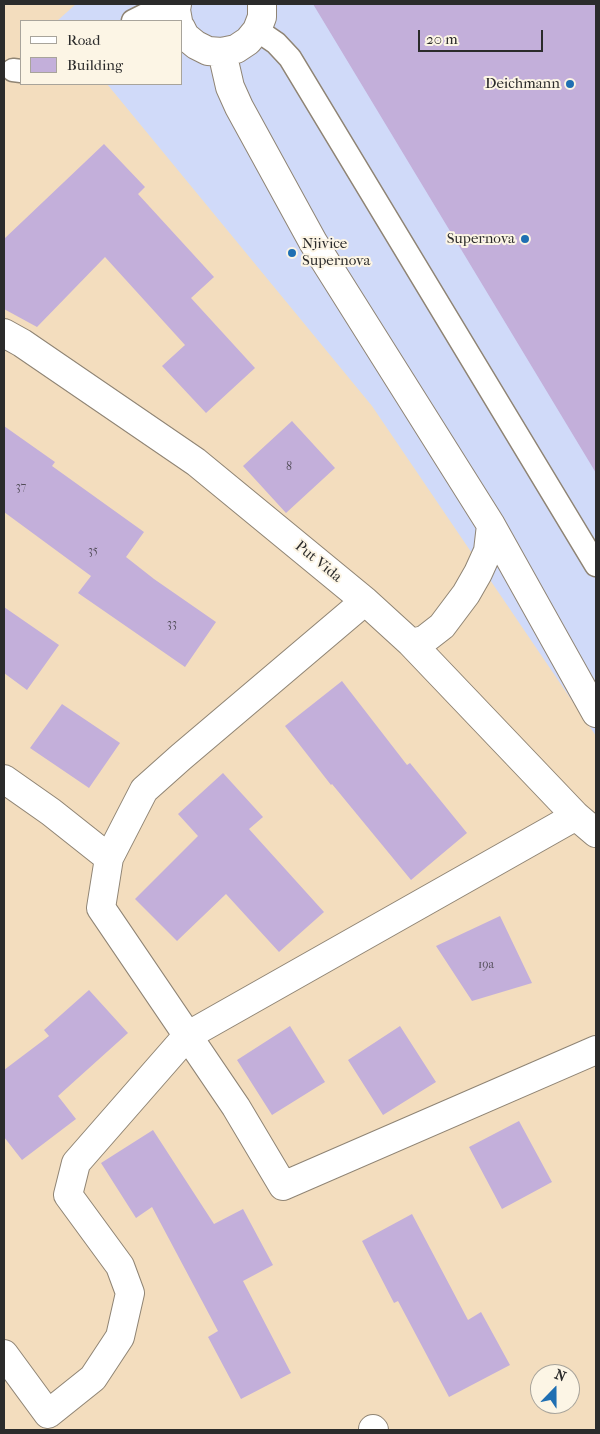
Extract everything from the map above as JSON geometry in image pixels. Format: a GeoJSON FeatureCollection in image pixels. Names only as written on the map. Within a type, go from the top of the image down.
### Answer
{"type":"FeatureCollection","features":[{"type":"Feature","properties":{"kind":"street"},"geometry":{"type":"LineString","coordinates":[[182,27],[185,36],[196,45],[208,51],[222,52],[236,49],[248,41],[259,17]]}},
{"type":"Feature","properties":{"kind":"street"},"geometry":{"type":"LineString","coordinates":[[222,52],[230,87],[239,107],[313,242],[491,525],[596,713]]}},
{"type":"Feature","properties":{"kind":"street","name":"Put Vida"},"geometry":{"type":"LineString","coordinates":[[4,333],[22,343],[196,462],[365,601],[411,643],[586,825]]}},
{"type":"Feature","properties":{"kind":"street"},"geometry":{"type":"LineString","coordinates":[[411,643],[424,640],[442,626],[466,594],[488,551],[491,525]]}},
{"type":"Feature","properties":{"kind":"street"},"geometry":{"type":"LineString","coordinates":[[365,601],[144,790],[109,858],[101,908],[236,1107],[283,1186],[596,1050]]}},
{"type":"Feature","properties":{"kind":"street"},"geometry":{"type":"LineString","coordinates":[[4,779],[51,812],[109,858]]}},
{"type":"Feature","properties":{"kind":"street"},"geometry":{"type":"LineString","coordinates":[[4,1354],[54,1422],[93,1378],[120,1337],[130,1293],[120,1266],[68,1195],[76,1163],[187,1036],[586,825]]}},
{"type":"Feature","properties":{"kind":"lane"},"geometry":{"type":"LineString","coordinates":[[135,20],[145,15],[178,16]]}},
{"type":"Feature","properties":{"kind":"lane"},"geometry":{"type":"LineString","coordinates":[[259,17],[276,43],[290,58],[596,565]]}},
{"type":"Feature","properties":{"kind":"shaded area"},"geometry":{"type":"Polygon","coordinates":[[[76,4],[596,4],[596,736],[372,406],[108,85],[182,85],[182,20],[58,20],[76,4]]]}},
{"type":"Feature","properties":{"kind":"building","name":"Supernova"},"geometry":{"type":"Polygon","coordinates":[[[313,4],[596,4],[596,473],[313,4]]]}},
{"type":"Feature","properties":{"kind":"building"},"geometry":{"type":"Polygon","coordinates":[[[104,144],[145,187],[138,194],[214,277],[191,298],[255,368],[206,413],[162,366],[185,345],[105,257],[37,327],[4,309],[4,239],[104,144]]]}},
{"type":"Feature","properties":{"kind":"building"},"geometry":{"type":"Polygon","coordinates":[[[292,421],[335,468],[286,513],[243,466],[292,421]]]}},
{"type":"Feature","properties":{"kind":"building"},"geometry":{"type":"Polygon","coordinates":[[[4,426],[55,462],[52,466],[144,532],[126,557],[216,622],[185,667],[78,593],[91,576],[4,512],[4,426]]]}},
{"type":"Feature","properties":{"kind":"building"},"geometry":{"type":"Polygon","coordinates":[[[4,607],[59,645],[27,690],[4,673],[4,607]]]}},
{"type":"Feature","properties":{"kind":"building"},"geometry":{"type":"Polygon","coordinates":[[[342,681],[407,765],[410,763],[467,833],[411,880],[331,785],[285,726],[342,681]]]}},
{"type":"Feature","properties":{"kind":"building"},"geometry":{"type":"Polygon","coordinates":[[[62,704],[120,743],[89,788],[30,748],[62,704]]]}},
{"type":"Feature","properties":{"kind":"building"},"geometry":{"type":"Polygon","coordinates":[[[223,773],[263,817],[249,829],[324,912],[279,952],[226,894],[177,941],[135,899],[198,836],[178,814],[223,773]]]}},
{"type":"Feature","properties":{"kind":"building"},"geometry":{"type":"Polygon","coordinates":[[[500,916],[532,983],[472,1001],[436,946],[500,916]]]}},
{"type":"Feature","properties":{"kind":"building"},"geometry":{"type":"Polygon","coordinates":[[[89,990],[128,1033],[58,1096],[76,1119],[22,1160],[4,1137],[4,1070],[49,1036],[44,1030],[89,990]]]}},
{"type":"Feature","properties":{"kind":"building"},"geometry":{"type":"Polygon","coordinates":[[[290,1026],[325,1082],[272,1115],[237,1060],[290,1026]]]}},
{"type":"Feature","properties":{"kind":"building"},"geometry":{"type":"Polygon","coordinates":[[[400,1026],[436,1082],[383,1115],[348,1060],[400,1026]]]}},
{"type":"Feature","properties":{"kind":"building"},"geometry":{"type":"Polygon","coordinates":[[[519,1121],[552,1182],[502,1209],[469,1147],[519,1121]]]}},
{"type":"Feature","properties":{"kind":"building"},"geometry":{"type":"Polygon","coordinates":[[[153,1130],[214,1224],[243,1209],[273,1265],[243,1281],[291,1373],[241,1399],[208,1337],[218,1331],[152,1207],[136,1218],[101,1163],[153,1130]]]}},
{"type":"Feature","properties":{"kind":"building"},"geometry":{"type":"Polygon","coordinates":[[[412,1214],[468,1320],[481,1312],[510,1365],[449,1397],[398,1301],[394,1303],[362,1241],[412,1214]]]}},
{"type":"Feature","properties":{"kind":"place","name":"Deichmann"},"geometry":{"type":"Point","coordinates":[570,84]}},
{"type":"Feature","properties":{"kind":"place","name":"Supernova"},"geometry":{"type":"Point","coordinates":[525,239]}},
{"type":"Feature","properties":{"kind":"place","name":"Njivice Supernova"},"geometry":{"type":"Point","coordinates":[292,253]}}]}
